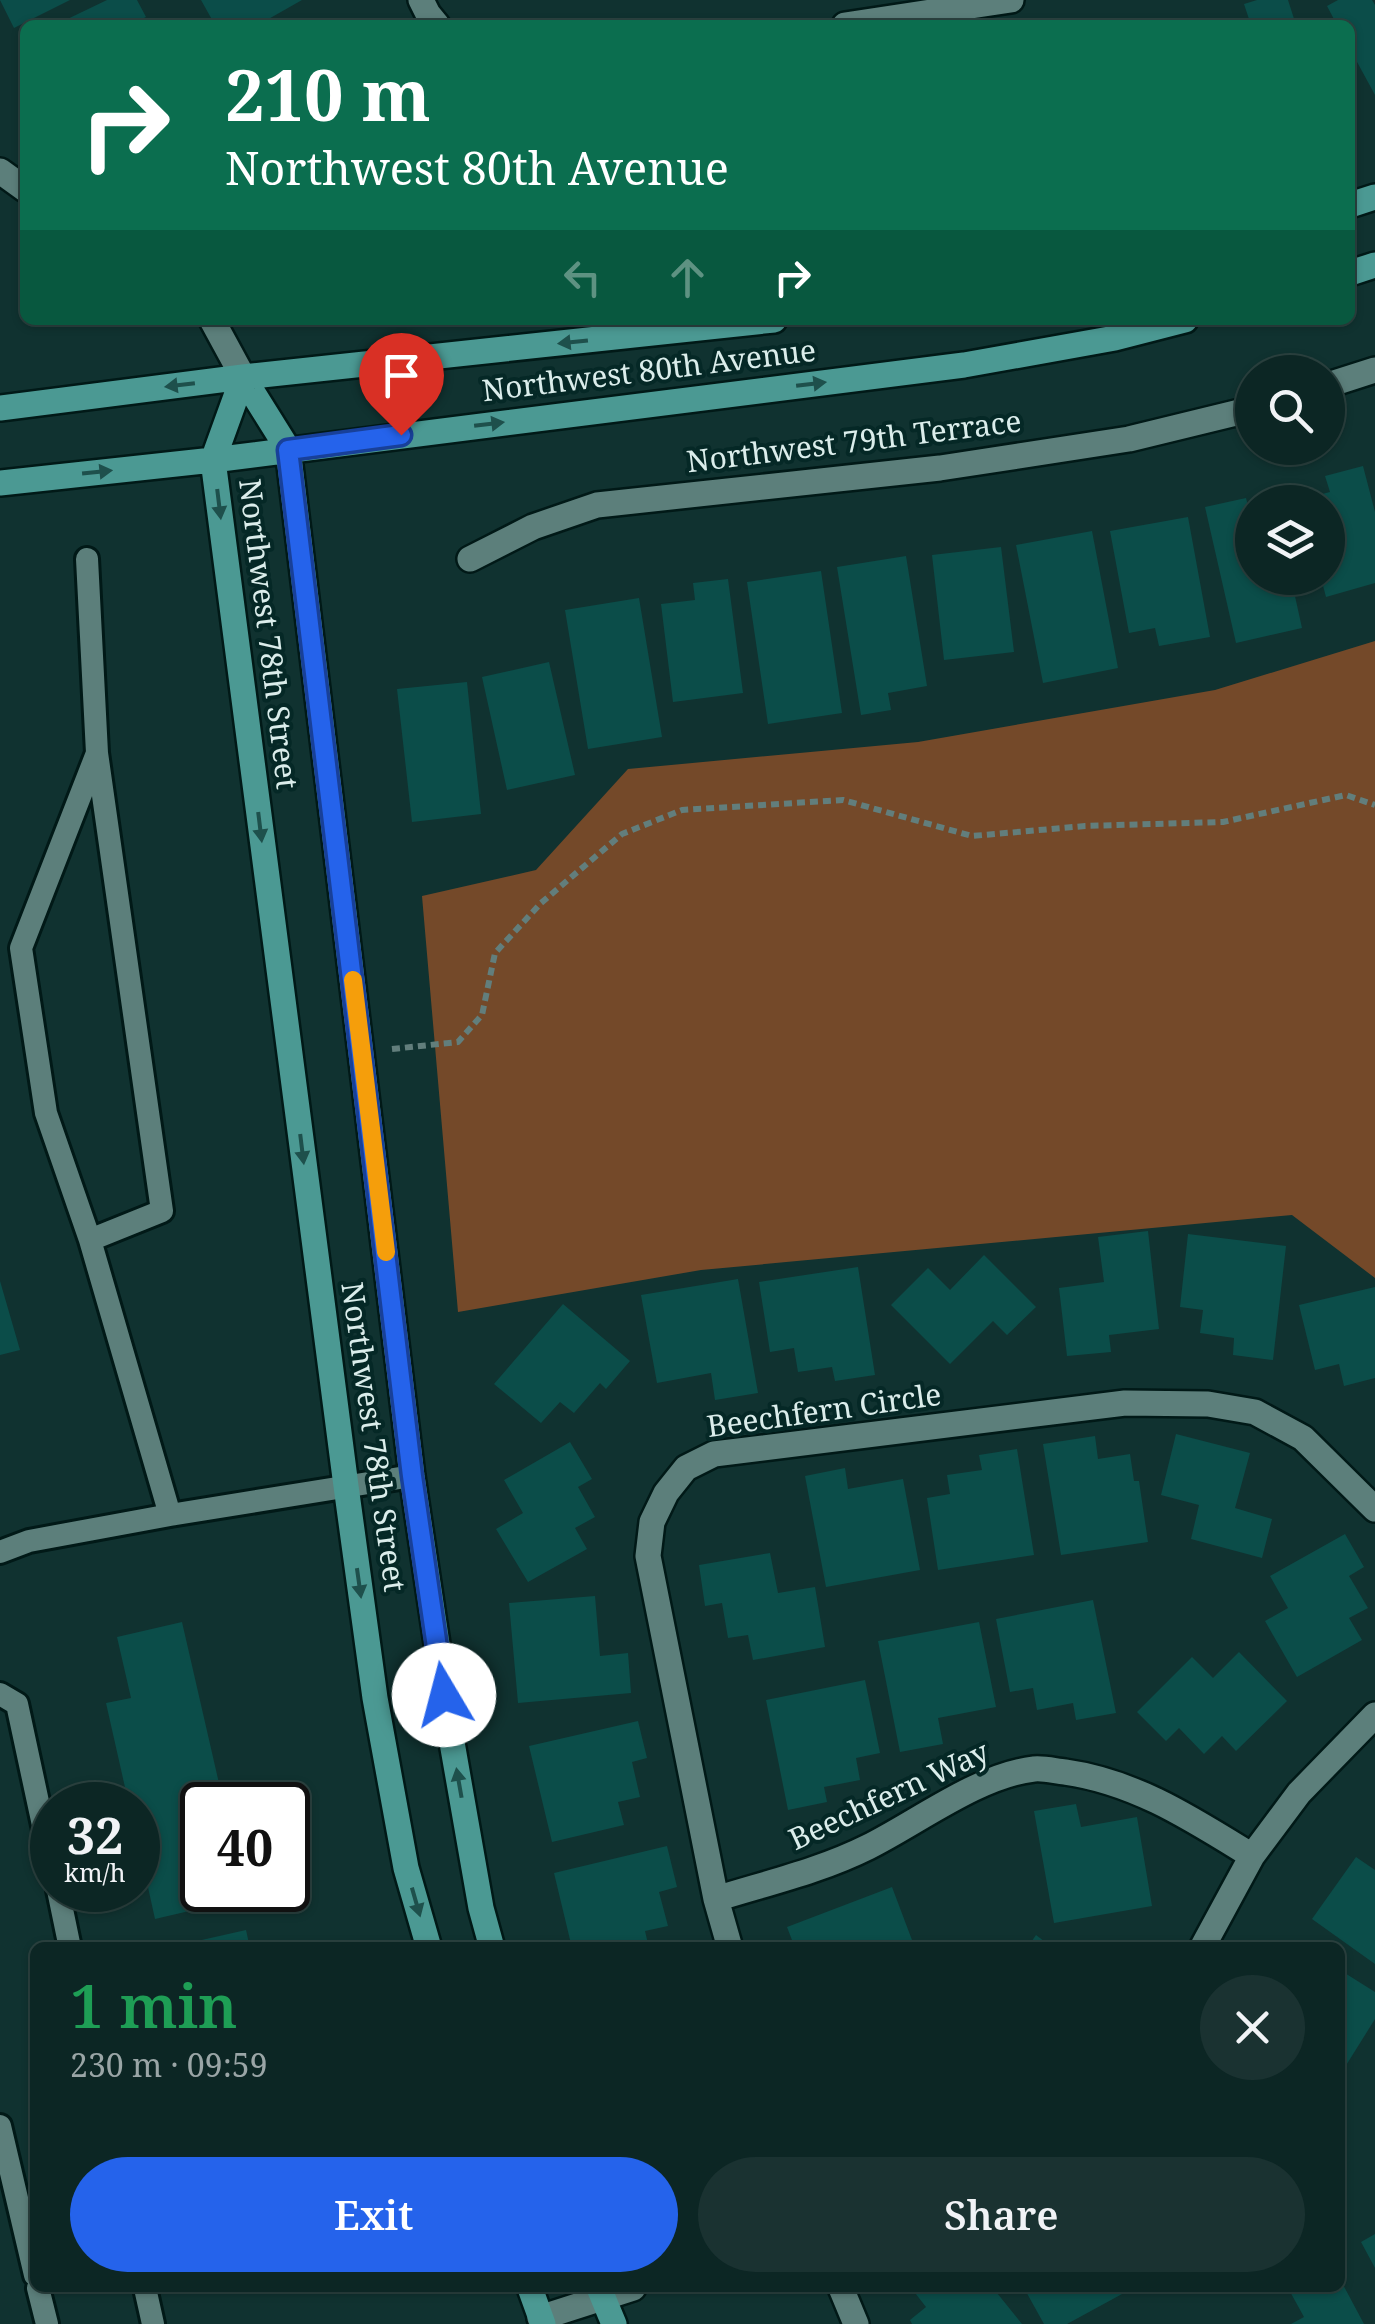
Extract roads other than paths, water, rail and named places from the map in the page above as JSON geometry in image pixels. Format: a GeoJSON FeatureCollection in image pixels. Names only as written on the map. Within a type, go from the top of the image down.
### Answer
{"type":"FeatureCollection","features":[{"type":"Feature","properties":{"kind":"street"},"geometry":{"type":"LineString","coordinates":[[878,20],[1011,0]]}},
{"type":"Feature","properties":{"kind":"street"},"geometry":{"type":"LineString","coordinates":[[0,171],[20,186]]}},
{"type":"Feature","properties":{"kind":"street"},"geometry":{"type":"LineString","coordinates":[[215,325],[243,378]]}},
{"type":"Feature","properties":{"kind":"street","name":"Northwest 80th Avenue"},"geometry":{"type":"LineString","coordinates":[[0,408],[728,325]]}},
{"type":"Feature","properties":{"kind":"street","name":"Northwest 80th Avenue"},"geometry":{"type":"LineString","coordinates":[[0,483],[213,460],[964,365],[1115,338],[1165,325]]}},
{"type":"Feature","properties":{"kind":"street"},"geometry":{"type":"LineString","coordinates":[[1345,380],[1375,370]]}},
{"type":"Feature","properties":{"kind":"street","name":"Northwest 78th Street"},"geometry":{"type":"LineString","coordinates":[[243,378],[288,450],[412,1476],[450,1732],[490,1942]]}},
{"type":"Feature","properties":{"kind":"street","name":"Northwest 78th Street"},"geometry":{"type":"LineString","coordinates":[[243,378],[213,460],[375,1698],[406,1868],[427,1942]]}},
{"type":"Feature","properties":{"kind":"street","name":"Northwest 79th Terrace"},"geometry":{"type":"LineString","coordinates":[[470,559],[532,528],[598,504],[959,465],[1129,439],[1235,413]]}},
{"type":"Feature","properties":{"kind":"street","name":"Beechfern Circle"},"geometry":{"type":"LineString","coordinates":[[728,1942],[716,1899],[648,1556],[652,1522],[666,1493],[686,1468],[714,1454],[1125,1403],[1208,1404],[1255,1412],[1304,1438],[1375,1509]]}},
{"type":"Feature","properties":{"kind":"street"},"geometry":{"type":"LineString","coordinates":[[1205,1942],[1252,1856],[1298,1793],[1375,1716]]}},
{"type":"Feature","properties":{"kind":"street","name":"Beechfern Way"},"geometry":{"type":"LineString","coordinates":[[716,1899],[821,1867],[868,1847],[992,1780],[1036,1769],[1086,1775],[1136,1790],[1179,1810],[1252,1856]]}},
{"type":"Feature","properties":{"kind":"street"},"geometry":{"type":"LineString","coordinates":[[531,2292],[542,2321],[601,2292],[614,2324]]}},
{"type":"Feature","properties":{"kind":"street"},"geometry":{"type":"LineString","coordinates":[[843,2292],[856,2324]]}},
{"type":"Feature","properties":{"kind":"lane"},"geometry":{"type":"LineString","coordinates":[[87,559],[97,752],[162,1212],[90,1240]]}},
{"type":"Feature","properties":{"kind":"lane"},"geometry":{"type":"LineString","coordinates":[[97,752],[21,948],[46,1114],[90,1240],[170,1515]]}},
{"type":"Feature","properties":{"kind":"lane"},"geometry":{"type":"LineString","coordinates":[[0,1552],[29,1541],[412,1476]]}},
{"type":"Feature","properties":{"kind":"lane"},"geometry":{"type":"LineString","coordinates":[[0,1694],[16,1704],[33,1782]]}},
{"type":"Feature","properties":{"kind":"lane"},"geometry":{"type":"LineString","coordinates":[[63,1912],[69,1942]]}},
{"type":"Feature","properties":{"kind":"lane"},"geometry":{"type":"LineString","coordinates":[[0,2126],[30,2254]]}},
{"type":"Feature","properties":{"kind":"lane"},"geometry":{"type":"LineString","coordinates":[[39,2292],[46,2324]]}},
{"type":"Feature","properties":{"kind":"lane"},"geometry":{"type":"LineString","coordinates":[[146,2292],[153,2324]]}}]}
